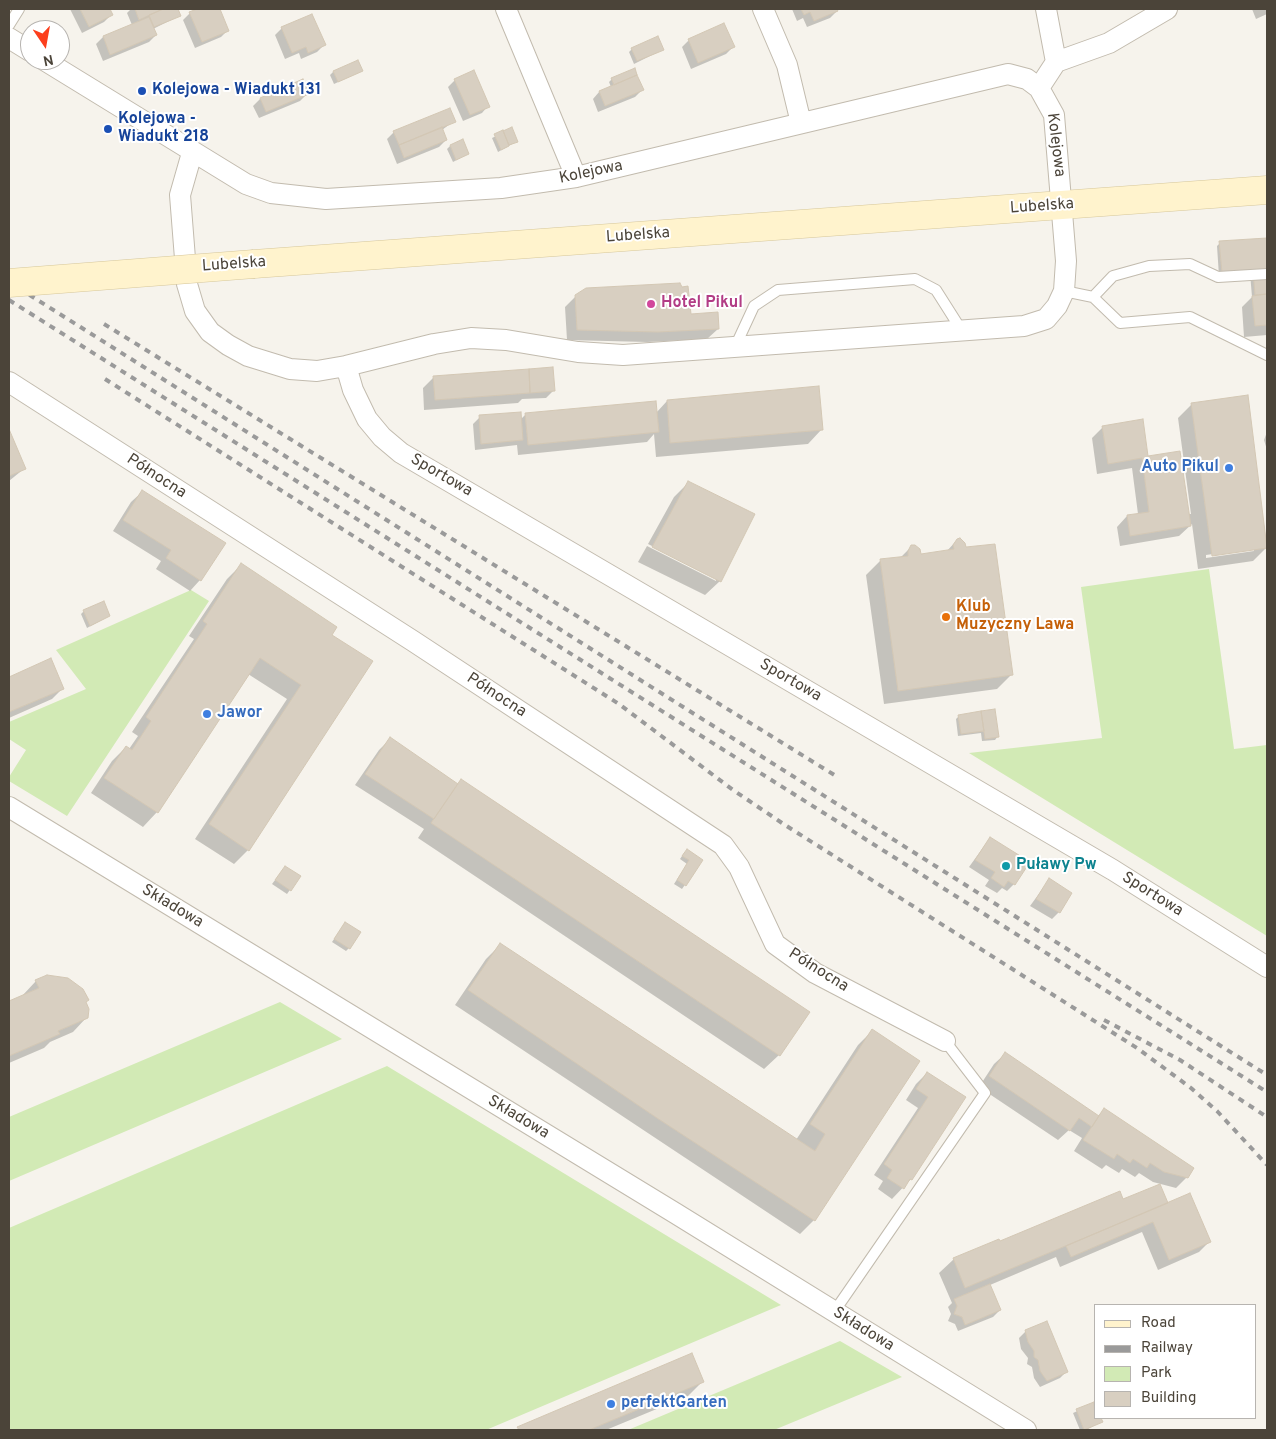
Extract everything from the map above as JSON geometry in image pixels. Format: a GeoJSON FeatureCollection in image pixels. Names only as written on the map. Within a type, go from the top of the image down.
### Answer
{"type":"FeatureCollection","features":[{"type":"Feature","properties":{"kind":"main road","name":"Lubelska"},"geometry":{"type":"LineString","coordinates":[[9,283],[1267,190]]}},
{"type":"Feature","properties":{"kind":"street"},"geometry":{"type":"LineString","coordinates":[[506,9],[576,177]]}},
{"type":"Feature","properties":{"kind":"street"},"geometry":{"type":"LineString","coordinates":[[763,9],[787,65],[801,123]]}},
{"type":"Feature","properties":{"kind":"street"},"geometry":{"type":"LineString","coordinates":[[1046,9],[1056,62]]}},
{"type":"Feature","properties":{"kind":"street"},"geometry":{"type":"LineString","coordinates":[[1040,88],[1056,62],[1109,43],[1136,29],[1167,9]]}},
{"type":"Feature","properties":{"kind":"street"},"geometry":{"type":"LineString","coordinates":[[9,38],[20,45]]}},
{"type":"Feature","properties":{"kind":"street","name":"Kolejowa"},"geometry":{"type":"LineString","coordinates":[[60,70],[192,153],[246,184],[271,193],[326,199],[502,188],[576,177],[1008,74],[1027,79],[1040,88],[1054,114],[1066,261],[1064,291]]}},
{"type":"Feature","properties":{"kind":"street"},"geometry":{"type":"LineString","coordinates":[[192,153],[184,178],[180,205],[188,284],[195,311],[210,332],[228,345],[268,364],[290,369],[317,371],[346,366],[434,344],[471,338],[506,340],[578,352],[623,355],[1032,325],[1046,319],[1057,306],[1064,291]]}},
{"type":"Feature","properties":{"kind":"street","name":"Sportowa"},"geometry":{"type":"LineString","coordinates":[[346,366],[353,390],[367,419],[382,437],[402,453],[1113,870],[1266,963]]}},
{"type":"Feature","properties":{"kind":"street","name":"Północna"},"geometry":{"type":"LineString","coordinates":[[9,382],[413,641],[723,845],[739,867],[775,944],[815,973],[945,1041]]}},
{"type":"Feature","properties":{"kind":"street","name":"Składowa"},"geometry":{"type":"LineString","coordinates":[[9,807],[1026,1430]]}},
{"type":"Feature","properties":{"kind":"lane"},"geometry":{"type":"LineString","coordinates":[[9,25],[19,9]]}},
{"type":"Feature","properties":{"kind":"lane"},"geometry":{"type":"LineString","coordinates":[[1093,297],[1113,276],[1149,266],[1190,264],[1218,277],[1267,274]]}},
{"type":"Feature","properties":{"kind":"lane"},"geometry":{"type":"LineString","coordinates":[[735,348],[754,306],[778,290],[915,279],[936,290],[962,331]]}},
{"type":"Feature","properties":{"kind":"lane"},"geometry":{"type":"LineString","coordinates":[[1064,291],[1093,297],[1120,322],[1190,317],[1267,356]]}},
{"type":"Feature","properties":{"kind":"lane"},"geometry":{"type":"LineString","coordinates":[[834,1312],[985,1093],[945,1041]]}},
{"type":"Feature","properties":{"kind":"green space"},"geometry":{"type":"Polygon","coordinates":[[[1209,569],[1234,749],[1267,745],[1267,936],[969,753],[1102,738],[1081,587],[1209,569]]]}},
{"type":"Feature","properties":{"kind":"green space"},"geometry":{"type":"Polygon","coordinates":[[[191,590],[209,601],[67,816],[9,781],[9,777],[26,750],[9,739],[9,722],[86,689],[56,650],[191,590]]]}},
{"type":"Feature","properties":{"kind":"green space"},"geometry":{"type":"Polygon","coordinates":[[[280,1002],[342,1039],[9,1181],[9,1117],[280,1002]]]}},
{"type":"Feature","properties":{"kind":"green space"},"geometry":{"type":"Polygon","coordinates":[[[387,1066],[781,1305],[486,1430],[9,1430],[9,1228],[387,1066]]]}},
{"type":"Feature","properties":{"kind":"green space"},"geometry":{"type":"Polygon","coordinates":[[[840,1341],[902,1377],[774,1430],[628,1430],[840,1341]]]}},
{"type":"Feature","properties":{"kind":"building"},"geometry":{"type":"Polygon","coordinates":[[[80,9],[110,9],[113,15],[89,27],[80,9]]]}},
{"type":"Feature","properties":{"kind":"building"},"geometry":{"type":"Polygon","coordinates":[[[135,9],[163,9],[139,20],[135,9]]]}},
{"type":"Feature","properties":{"kind":"building"},"geometry":{"type":"Polygon","coordinates":[[[163,9],[178,9],[181,16],[154,27],[149,15],[163,9]]]}},
{"type":"Feature","properties":{"kind":"building"},"geometry":{"type":"Polygon","coordinates":[[[197,9],[220,9],[229,31],[202,42],[189,12],[197,9]]]}},
{"type":"Feature","properties":{"kind":"building"},"geometry":{"type":"Polygon","coordinates":[[[801,9],[837,9],[838,11],[814,21],[810,12],[804,15],[801,9]]]}},
{"type":"Feature","properties":{"kind":"building"},"geometry":{"type":"Polygon","coordinates":[[[312,14],[326,45],[308,53],[306,47],[292,53],[281,27],[312,14]]]}},
{"type":"Feature","properties":{"kind":"building"},"geometry":{"type":"Polygon","coordinates":[[[149,17],[157,35],[110,55],[103,36],[149,17]]]}},
{"type":"Feature","properties":{"kind":"building"},"geometry":{"type":"Polygon","coordinates":[[[724,23],[735,47],[698,63],[688,39],[724,23]]]}},
{"type":"Feature","properties":{"kind":"building"},"geometry":{"type":"Polygon","coordinates":[[[658,36],[664,50],[637,61],[631,48],[658,36]]]}},
{"type":"Feature","properties":{"kind":"building"},"geometry":{"type":"Polygon","coordinates":[[[358,60],[363,71],[338,82],[333,71],[358,60]]]}},
{"type":"Feature","properties":{"kind":"building"},"geometry":{"type":"Polygon","coordinates":[[[635,68],[637,75],[614,85],[611,78],[635,68]]]}},
{"type":"Feature","properties":{"kind":"building"},"geometry":{"type":"Polygon","coordinates":[[[474,70],[490,107],[470,115],[454,79],[474,70]]]}},
{"type":"Feature","properties":{"kind":"building"},"geometry":{"type":"Polygon","coordinates":[[[637,75],[644,90],[605,106],[599,91],[637,75]]]}},
{"type":"Feature","properties":{"kind":"building"},"geometry":{"type":"Polygon","coordinates":[[[303,79],[309,94],[266,112],[260,98],[303,79]]]}},
{"type":"Feature","properties":{"kind":"building"},"geometry":{"type":"Polygon","coordinates":[[[450,108],[456,122],[399,145],[393,131],[450,108]]]}},
{"type":"Feature","properties":{"kind":"building"},"geometry":{"type":"Polygon","coordinates":[[[442,127],[447,140],[404,158],[399,145],[442,127]]]}},
{"type":"Feature","properties":{"kind":"building"},"geometry":{"type":"Polygon","coordinates":[[[512,127],[518,142],[509,145],[503,131],[512,127]]]}},
{"type":"Feature","properties":{"kind":"building"},"geometry":{"type":"Polygon","coordinates":[[[503,130],[509,146],[501,150],[494,134],[503,130]]]}},
{"type":"Feature","properties":{"kind":"building"},"geometry":{"type":"Polygon","coordinates":[[[463,139],[469,154],[456,160],[450,145],[463,139]]]}},
{"type":"Feature","properties":{"kind":"building"},"geometry":{"type":"Polygon","coordinates":[[[1267,238],[1267,294],[1255,295],[1253,271],[1222,273],[1219,241],[1267,238]]]}},
{"type":"Feature","properties":{"kind":"building"},"geometry":{"type":"Polygon","coordinates":[[[680,283],[682,287],[688,286],[691,314],[718,312],[719,329],[658,332],[577,330],[575,295],[586,288],[680,283]]]}},
{"type":"Feature","properties":{"kind":"building"},"geometry":{"type":"Polygon","coordinates":[[[1267,294],[1267,325],[1255,326],[1252,296],[1267,294]]]}},
{"type":"Feature","properties":{"kind":"building"},"geometry":{"type":"Polygon","coordinates":[[[553,367],[555,391],[530,393],[529,369],[553,367]]]}},
{"type":"Feature","properties":{"kind":"building"},"geometry":{"type":"Polygon","coordinates":[[[529,369],[530,393],[435,400],[433,376],[529,369]]]}},
{"type":"Feature","properties":{"kind":"building"},"geometry":{"type":"Polygon","coordinates":[[[819,386],[823,430],[670,443],[667,400],[819,386]]]}},
{"type":"Feature","properties":{"kind":"building","name":"Auto Pikul"},"geometry":{"type":"Polygon","coordinates":[[[1248,395],[1267,548],[1212,556],[1191,403],[1248,395]]]}},
{"type":"Feature","properties":{"kind":"building"},"geometry":{"type":"Polygon","coordinates":[[[656,401],[659,432],[528,445],[525,413],[656,401]]]}},
{"type":"Feature","properties":{"kind":"building"},"geometry":{"type":"Polygon","coordinates":[[[521,412],[523,440],[481,444],[479,415],[521,412]]]}},
{"type":"Feature","properties":{"kind":"building"},"geometry":{"type":"Polygon","coordinates":[[[1143,419],[1148,456],[1180,451],[1191,526],[1130,536],[1127,515],[1149,512],[1142,458],[1108,464],[1102,426],[1143,419]]]}},
{"type":"Feature","properties":{"kind":"building"},"geometry":{"type":"Polygon","coordinates":[[[9,429],[26,469],[9,476],[9,429]]]}},
{"type":"Feature","properties":{"kind":"building"},"geometry":{"type":"Polygon","coordinates":[[[688,481],[755,514],[721,582],[652,547],[688,481]]]}},
{"type":"Feature","properties":{"kind":"building"},"geometry":{"type":"Polygon","coordinates":[[[142,490],[226,543],[201,581],[166,558],[171,550],[123,520],[142,490]]]}},
{"type":"Feature","properties":{"kind":"building","name":"Klub Muzyczny Lawa"},"geometry":{"type":"Polygon","coordinates":[[[960,538],[966,547],[995,544],[1013,675],[898,691],[880,559],[908,556],[911,545],[915,545],[920,549],[921,554],[954,549],[953,545],[960,538]]]}},
{"type":"Feature","properties":{"kind":"building"},"geometry":{"type":"Polygon","coordinates":[[[241,563],[337,627],[332,635],[373,661],[249,851],[209,824],[301,685],[260,658],[158,813],[104,778],[126,746],[132,750],[151,721],[146,717],[207,624],[203,621],[241,563]]]}},
{"type":"Feature","properties":{"kind":"building"},"geometry":{"type":"Polygon","coordinates":[[[104,601],[110,616],[90,626],[83,610],[104,601]]]}},
{"type":"Feature","properties":{"kind":"building"},"geometry":{"type":"Polygon","coordinates":[[[51,658],[64,689],[9,712],[9,677],[51,658]]]}},
{"type":"Feature","properties":{"kind":"building"},"geometry":{"type":"Polygon","coordinates":[[[995,709],[999,737],[985,739],[981,711],[995,709]]]}},
{"type":"Feature","properties":{"kind":"building"},"geometry":{"type":"Polygon","coordinates":[[[981,711],[984,731],[961,734],[958,715],[981,711]]]}},
{"type":"Feature","properties":{"kind":"building"},"geometry":{"type":"Polygon","coordinates":[[[390,737],[458,784],[434,819],[365,774],[390,737]]]}},
{"type":"Feature","properties":{"kind":"building"},"geometry":{"type":"Polygon","coordinates":[[[461,779],[810,1012],[780,1056],[431,823],[461,779]]]}},
{"type":"Feature","properties":{"kind":"building","name":"Puławy Pw"},"geometry":{"type":"Polygon","coordinates":[[[990,837],[1030,862],[1015,885],[1008,881],[1004,887],[991,878],[995,872],[975,860],[990,837]]]}},
{"type":"Feature","properties":{"kind":"building"},"geometry":{"type":"Polygon","coordinates":[[[687,849],[703,860],[686,886],[677,880],[689,860],[682,856],[687,849]]]}},
{"type":"Feature","properties":{"kind":"building"},"geometry":{"type":"Polygon","coordinates":[[[285,866],[301,876],[291,891],[275,880],[285,866]]]}},
{"type":"Feature","properties":{"kind":"building"},"geometry":{"type":"Polygon","coordinates":[[[1049,878],[1072,893],[1060,913],[1036,899],[1049,878]]]}},
{"type":"Feature","properties":{"kind":"building"},"geometry":{"type":"Polygon","coordinates":[[[345,922],[361,932],[350,949],[334,939],[345,922]]]}},
{"type":"Feature","properties":{"kind":"building"},"geometry":{"type":"Polygon","coordinates":[[[500,943],[815,1151],[825,1134],[810,1124],[872,1029],[920,1061],[815,1221],[657,1118],[468,990],[500,943]]]}},
{"type":"Feature","properties":{"kind":"building"},"geometry":{"type":"Polygon","coordinates":[[[47,975],[68,978],[83,989],[89,1000],[86,1002],[89,1009],[88,1018],[58,1031],[60,1034],[9,1056],[9,1001],[39,988],[35,980],[47,975]]]}},
{"type":"Feature","properties":{"kind":"building"},"geometry":{"type":"Polygon","coordinates":[[[1005,1052],[1099,1116],[1092,1127],[1079,1118],[1070,1131],[989,1076],[1005,1052]]]}},
{"type":"Feature","properties":{"kind":"building"},"geometry":{"type":"Polygon","coordinates":[[[927,1072],[966,1097],[912,1180],[910,1179],[904,1189],[887,1178],[892,1170],[884,1164],[928,1097],[916,1089],[927,1072]]]}},
{"type":"Feature","properties":{"kind":"building"},"geometry":{"type":"Polygon","coordinates":[[[1104,1108],[1194,1168],[1188,1178],[1164,1172],[1150,1163],[1147,1168],[1133,1159],[1130,1163],[1117,1154],[1114,1159],[1083,1140],[1104,1108]]]}},
{"type":"Feature","properties":{"kind":"building"},"geometry":{"type":"Polygon","coordinates":[[[1160,1184],[1168,1203],[965,1288],[953,1258],[999,1239],[1000,1241],[1120,1191],[1123,1199],[1160,1184]]]}},
{"type":"Feature","properties":{"kind":"building"},"geometry":{"type":"Polygon","coordinates":[[[1190,1193],[1211,1242],[1169,1260],[1153,1222],[1071,1257],[1066,1246],[1190,1193]]]}},
{"type":"Feature","properties":{"kind":"building"},"geometry":{"type":"Polygon","coordinates":[[[990,1284],[1001,1310],[965,1325],[962,1317],[954,1314],[957,1306],[954,1299],[990,1284]]]}},
{"type":"Feature","properties":{"kind":"building"},"geometry":{"type":"Polygon","coordinates":[[[1047,1321],[1068,1372],[1047,1381],[1040,1371],[1038,1360],[1034,1357],[1034,1351],[1028,1342],[1025,1330],[1047,1321]]]}},
{"type":"Feature","properties":{"kind":"building","name":"perfektGarten"},"geometry":{"type":"Polygon","coordinates":[[[692,1353],[704,1382],[589,1430],[519,1430],[517,1427],[692,1353]]]}},
{"type":"Feature","properties":{"kind":"building"},"geometry":{"type":"Polygon","coordinates":[[[1094,1402],[1094,1419],[1102,1419],[1103,1422],[1084,1430],[1076,1409],[1094,1402]]]}},
{"type":"Feature","properties":{"kind":"railway"},"geometry":{"type":"LineString","coordinates":[[9,282],[1267,1075]]}},
{"type":"Feature","properties":{"kind":"railway"},"geometry":{"type":"LineString","coordinates":[[9,300],[1267,1092]]}},
{"type":"Feature","properties":{"kind":"railway"},"geometry":{"type":"LineString","coordinates":[[104,324],[836,776]]}},
{"type":"Feature","properties":{"kind":"railway"},"geometry":{"type":"LineString","coordinates":[[105,379],[619,704],[733,790],[785,825],[1137,1048],[1191,1088],[1217,1111],[1267,1165]]}},
{"type":"Feature","properties":{"kind":"railway"},"geometry":{"type":"LineString","coordinates":[[1104,1020],[1180,1060],[1267,1117]]}},
{"type":"Feature","properties":{"kind":"place","name":"Kolejowa - Wiadukt 131"},"geometry":{"type":"Point","coordinates":[142,91]}},
{"type":"Feature","properties":{"kind":"place","name":"Kolejowa - Wiadukt 218"},"geometry":{"type":"Point","coordinates":[108,129]}},
{"type":"Feature","properties":{"kind":"place","name":"Hotel Pikul"},"geometry":{"type":"Point","coordinates":[651,304]}},
{"type":"Feature","properties":{"kind":"place","name":"Auto Pikul"},"geometry":{"type":"Point","coordinates":[1229,468]}},
{"type":"Feature","properties":{"kind":"place","name":"Klub Muzyczny Lawa"},"geometry":{"type":"Point","coordinates":[946,617]}},
{"type":"Feature","properties":{"kind":"place","name":"Jawor"},"geometry":{"type":"Point","coordinates":[207,714]}},
{"type":"Feature","properties":{"kind":"place","name":"Puławy Pw"},"geometry":{"type":"Point","coordinates":[1006,866]}},
{"type":"Feature","properties":{"kind":"place","name":"perfektGarten"},"geometry":{"type":"Point","coordinates":[611,1404]}}]}
